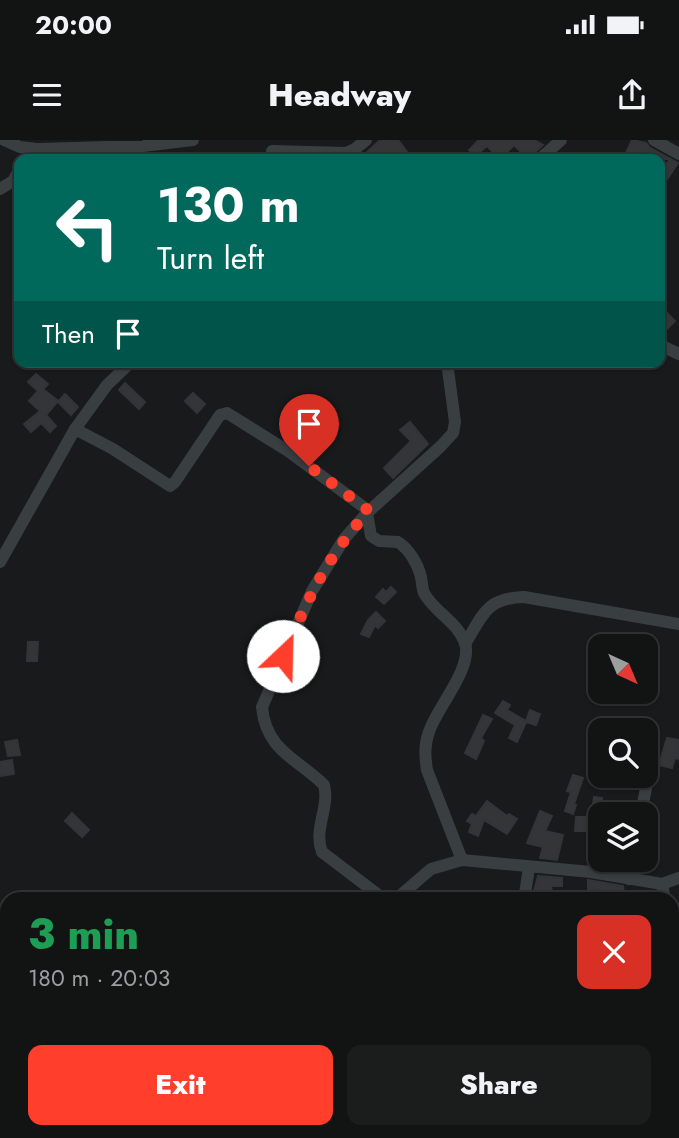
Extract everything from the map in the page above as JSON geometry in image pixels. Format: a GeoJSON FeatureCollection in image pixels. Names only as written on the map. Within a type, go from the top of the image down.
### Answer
{"type":"FeatureCollection","features":[{"type":"Feature","properties":{"kind":"street"},"geometry":{"type":"LineString","coordinates":[[4,140],[21,153],[37,149],[142,146],[192,140]]}},
{"type":"Feature","properties":{"kind":"street"},"geometry":{"type":"LineString","coordinates":[[272,150],[346,153],[366,140]]}},
{"type":"Feature","properties":{"kind":"street"},"geometry":{"type":"LineString","coordinates":[[546,154],[561,140]]}},
{"type":"Feature","properties":{"kind":"street"},"geometry":{"type":"LineString","coordinates":[[654,140],[679,154]]}},
{"type":"Feature","properties":{"kind":"street"},"geometry":{"type":"LineString","coordinates":[[0,198],[5,186]]}},
{"type":"Feature","properties":{"kind":"street"},"geometry":{"type":"LineString","coordinates":[[0,562],[75,429],[107,385],[125,368]]}},
{"type":"Feature","properties":{"kind":"street"},"geometry":{"type":"LineString","coordinates":[[375,892],[323,852],[318,841],[325,798],[324,785],[284,754],[272,738],[262,707],[321,572],[344,539],[368,512],[453,433],[455,422],[448,368]]}},
{"type":"Feature","properties":{"kind":"street"},"geometry":{"type":"LineString","coordinates":[[75,429],[113,449],[170,486],[176,482],[220,415],[227,413],[288,450],[368,512],[371,536],[379,541],[398,542],[410,552],[419,569],[424,592],[457,629],[465,644]]}},
{"type":"Feature","properties":{"kind":"street"},"geometry":{"type":"LineString","coordinates":[[461,860],[427,770],[425,756],[428,733],[458,679],[464,661],[465,644],[494,602],[506,597],[524,597],[679,624]]}},
{"type":"Feature","properties":{"kind":"street"},"geometry":{"type":"LineString","coordinates":[[404,892],[431,869],[461,860],[591,872],[662,884],[679,878]]}},
{"type":"Feature","properties":{"kind":"street"},"geometry":{"type":"LineString","coordinates":[[525,892],[529,867]]}},
{"type":"Feature","properties":{"kind":"street"},"geometry":{"type":"LineString","coordinates":[[629,879],[630,872]]}},
{"type":"Feature","properties":{"kind":"street"},"geometry":{"type":"LineString","coordinates":[[662,884],[664,892]]}},
{"type":"Feature","properties":{"kind":"building"},"geometry":{"type":"Polygon","coordinates":[[[380,140],[398,140],[408,154],[365,154],[380,140]]]}},
{"type":"Feature","properties":{"kind":"building"},"geometry":{"type":"Polygon","coordinates":[[[479,140],[534,140],[543,145],[534,154],[523,154],[514,145],[505,154],[495,154],[487,146],[477,154],[469,150],[479,140]]]}},
{"type":"Feature","properties":{"kind":"building"},"geometry":{"type":"Polygon","coordinates":[[[632,140],[646,143],[661,154],[628,154],[626,153],[632,140]]]}},
{"type":"Feature","properties":{"kind":"building"},"geometry":{"type":"Polygon","coordinates":[[[665,156],[678,163],[665,182],[665,166],[670,159],[665,159],[665,156]]]}},
{"type":"Feature","properties":{"kind":"building"},"geometry":{"type":"Polygon","coordinates":[[[665,311],[675,321],[665,331],[665,311]]]}},
{"type":"Feature","properties":{"kind":"building"},"geometry":{"type":"Polygon","coordinates":[[[36,374],[48,384],[43,389],[58,401],[46,415],[56,426],[50,432],[41,423],[31,432],[24,424],[40,411],[29,401],[38,391],[28,382],[36,374]]]}},
{"type":"Feature","properties":{"kind":"building"},"geometry":{"type":"Polygon","coordinates":[[[125,383],[145,402],[139,409],[119,390],[125,383]]]}},
{"type":"Feature","properties":{"kind":"building"},"geometry":{"type":"Polygon","coordinates":[[[193,393],[205,404],[197,413],[185,401],[193,393]]]}},
{"type":"Feature","properties":{"kind":"building"},"geometry":{"type":"Polygon","coordinates":[[[65,394],[78,407],[71,415],[58,402],[65,394]]]}},
{"type":"Feature","properties":{"kind":"building"},"geometry":{"type":"Polygon","coordinates":[[[410,422],[428,444],[393,478],[384,468],[411,441],[400,430],[410,422]]]}},
{"type":"Feature","properties":{"kind":"building"},"geometry":{"type":"Polygon","coordinates":[[[391,587],[396,592],[384,604],[376,597],[383,589],[386,592],[391,587]]]}},
{"type":"Feature","properties":{"kind":"building"},"geometry":{"type":"Polygon","coordinates":[[[376,612],[385,621],[378,628],[375,625],[369,637],[361,634],[368,620],[376,612]]]}},
{"type":"Feature","properties":{"kind":"building"},"geometry":{"type":"Polygon","coordinates":[[[28,642],[38,642],[37,661],[27,661],[28,642]]]}},
{"type":"Feature","properties":{"kind":"building"},"geometry":{"type":"Polygon","coordinates":[[[503,701],[510,705],[507,710],[526,721],[530,710],[540,714],[536,725],[526,722],[517,742],[509,738],[515,725],[495,713],[503,701]]]}},
{"type":"Feature","properties":{"kind":"building"},"geometry":{"type":"Polygon","coordinates":[[[483,715],[492,719],[481,738],[484,741],[476,759],[465,753],[483,715]]]}},
{"type":"Feature","properties":{"kind":"building"},"geometry":{"type":"Polygon","coordinates":[[[667,738],[679,740],[679,759],[675,758],[672,768],[659,765],[667,738]]]}},
{"type":"Feature","properties":{"kind":"building"},"geometry":{"type":"Polygon","coordinates":[[[17,740],[20,755],[8,756],[5,742],[17,740]]]}},
{"type":"Feature","properties":{"kind":"building"},"geometry":{"type":"Polygon","coordinates":[[[12,760],[14,774],[0,776],[0,762],[12,760]]]}},
{"type":"Feature","properties":{"kind":"building"},"geometry":{"type":"Polygon","coordinates":[[[573,775],[583,778],[573,814],[565,811],[571,792],[567,791],[573,775]]]}},
{"type":"Feature","properties":{"kind":"building"},"geometry":{"type":"Polygon","coordinates":[[[594,797],[602,798],[602,802],[593,802],[594,797]]]}},
{"type":"Feature","properties":{"kind":"building"},"geometry":{"type":"Polygon","coordinates":[[[487,801],[507,816],[509,814],[517,819],[507,834],[484,820],[478,836],[469,832],[472,824],[467,821],[472,814],[476,816],[487,801]]]}},
{"type":"Feature","properties":{"kind":"building"},"geometry":{"type":"Polygon","coordinates":[[[540,811],[552,816],[545,831],[563,835],[557,860],[540,858],[543,847],[527,843],[540,811]]]}},
{"type":"Feature","properties":{"kind":"building"},"geometry":{"type":"Polygon","coordinates":[[[72,813],[89,830],[82,837],[65,821],[72,813]]]}},
{"type":"Feature","properties":{"kind":"building"},"geometry":{"type":"Polygon","coordinates":[[[576,817],[588,817],[588,831],[575,831],[576,817]]]}},
{"type":"Feature","properties":{"kind":"building"},"geometry":{"type":"Polygon","coordinates":[[[538,876],[562,878],[562,886],[551,886],[552,892],[534,891],[538,876]]]}},
{"type":"Feature","properties":{"kind":"building"},"geometry":{"type":"Polygon","coordinates":[[[588,880],[623,886],[624,892],[596,890],[588,891],[588,880]]]}},
{"type":"Feature","properties":{"kind":"route"},"geometry":{"type":"LineString","coordinates":[[283,656],[321,572],[344,539],[369,511],[309,466]]}}]}
